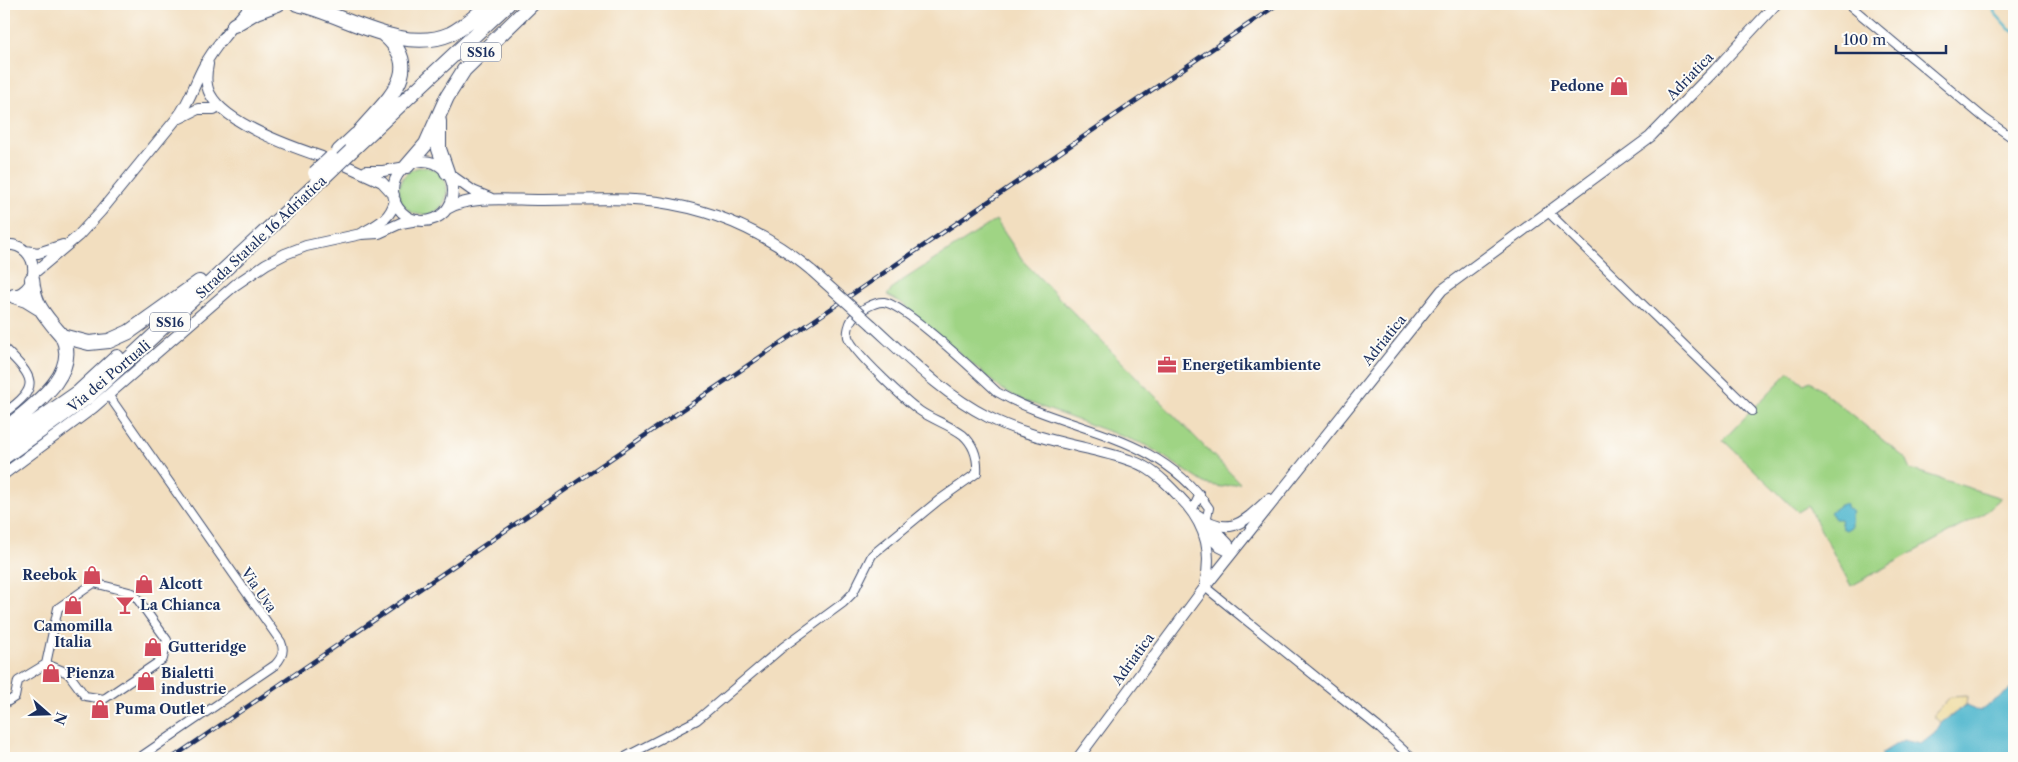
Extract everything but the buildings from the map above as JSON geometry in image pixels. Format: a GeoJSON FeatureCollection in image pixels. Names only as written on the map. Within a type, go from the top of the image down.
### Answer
{"type":"FeatureCollection","features":[{"type":"Feature","properties":{"kind":"highway"},"geometry":{"type":"LineString","coordinates":[[234,25],[259,10],[278,4]]}},
{"type":"Feature","properties":{"kind":"highway","name":"SS16"},"geometry":{"type":"LineString","coordinates":[[297,4],[315,6],[380,32],[410,39],[439,37],[460,28],[490,4]]}},
{"type":"Feature","properties":{"kind":"highway","name":"Strada Statale 16 Adriatica"},"geometry":{"type":"LineString","coordinates":[[345,151],[360,131],[494,4]]}},
{"type":"Feature","properties":{"kind":"highway","name":"Strada Statale 16 Adriatica"},"geometry":{"type":"LineString","coordinates":[[4,457],[89,396],[345,151],[508,4]]}},
{"type":"Feature","properties":{"kind":"highway","name":"SS16"},"geometry":{"type":"LineString","coordinates":[[406,166],[426,144],[452,87],[467,66],[532,4]]}},
{"type":"Feature","properties":{"kind":"highway","name":"SS16"},"geometry":{"type":"LineString","coordinates":[[360,131],[396,88],[402,75],[403,64],[401,54],[393,43],[380,32]]}},
{"type":"Feature","properties":{"kind":"highway","name":"SS16"},"geometry":{"type":"LineString","coordinates":[[440,110],[439,144],[447,172]]}},
{"type":"Feature","properties":{"kind":"highway","name":"Strada Statale 16 Adriatica"},"geometry":{"type":"LineString","coordinates":[[4,444],[79,392],[199,282],[321,175]]}},
{"type":"Feature","properties":{"kind":"highway"},"geometry":{"type":"LineString","coordinates":[[4,430],[50,391],[62,372],[67,354],[62,336],[39,308],[34,295],[33,277]]}},
{"type":"Feature","properties":{"kind":"highway"},"geometry":{"type":"LineString","coordinates":[[62,336],[89,343],[109,342],[129,332],[199,282]]}},
{"type":"Feature","properties":{"kind":"highway"},"geometry":{"type":"LineString","coordinates":[[9,296],[26,300],[39,308]]}},
{"type":"Feature","properties":{"kind":"street"},"geometry":{"type":"LineString","coordinates":[[9,296],[23,291],[33,277],[101,211],[188,104],[208,59],[252,4]]}},
{"type":"Feature","properties":{"kind":"street","name":"Adriatica"},"geometry":{"type":"LineString","coordinates":[[1078,758],[1205,587],[1442,290],[1650,136],[1776,4]]}},
{"type":"Feature","properties":{"kind":"street"},"geometry":{"type":"LineString","coordinates":[[1848,4],[1984,118],[2014,139]]}},
{"type":"Feature","properties":{"kind":"street"},"geometry":{"type":"LineString","coordinates":[[208,59],[206,81],[211,96],[219,109]]}},
{"type":"Feature","properties":{"kind":"street"},"geometry":{"type":"LineString","coordinates":[[194,90],[211,96]]}},
{"type":"Feature","properties":{"kind":"street"},"geometry":{"type":"LineString","coordinates":[[194,90],[199,99],[268,136],[322,157]]}},
{"type":"Feature","properties":{"kind":"street"},"geometry":{"type":"LineString","coordinates":[[173,123],[195,110],[219,109]]}},
{"type":"Feature","properties":{"kind":"street"},"geometry":{"type":"LineString","coordinates":[[361,171],[386,171],[427,161],[438,164],[472,191],[501,200]]}},
{"type":"Feature","properties":{"kind":"street"},"geometry":{"type":"LineString","coordinates":[[347,166],[384,183],[404,213],[418,220],[434,219],[447,209],[464,202],[501,200],[635,200],[691,209],[724,219],[761,235],[812,271],[936,383],[967,406],[1018,430],[1138,464],[1162,480],[1205,525],[1226,542],[1232,553]]}},
{"type":"Feature","properties":{"kind":"street"},"geometry":{"type":"LineString","coordinates":[[394,197],[396,179],[406,166]]}},
{"type":"Feature","properties":{"kind":"street"},"geometry":{"type":"LineString","coordinates":[[447,172],[453,189],[452,201],[447,209]]}},
{"type":"Feature","properties":{"kind":"street","name":"Via dei Portuali"},"geometry":{"type":"LineString","coordinates":[[361,234],[387,218],[391,211],[394,197]]}},
{"type":"Feature","properties":{"kind":"street"},"geometry":{"type":"LineString","coordinates":[[1548,212],[1752,411]]}},
{"type":"Feature","properties":{"kind":"street","name":"Via dei Portuali"},"geometry":{"type":"LineString","coordinates":[[4,474],[109,396],[235,285],[256,270],[294,250],[361,234],[382,232],[399,224],[418,220]]}},
{"type":"Feature","properties":{"kind":"street"},"geometry":{"type":"LineString","coordinates":[[4,235],[31,259],[33,277]]}},
{"type":"Feature","properties":{"kind":"street"},"geometry":{"type":"LineString","coordinates":[[4,245],[38,253],[68,243]]}},
{"type":"Feature","properties":{"kind":"street"},"geometry":{"type":"LineString","coordinates":[[623,758],[697,720],[783,647],[843,603],[852,593],[872,556],[939,500],[977,473],[978,463],[972,446],[962,435],[920,412],[902,398],[848,338],[848,328],[853,318],[876,302],[891,304],[930,332],[1003,395],[1061,420],[1142,449],[1159,459],[1200,494],[1209,508],[1205,525],[1209,555],[1205,587],[1378,727],[1412,758]]}},
{"type":"Feature","properties":{"kind":"street"},"geometry":{"type":"LineString","coordinates":[[4,348],[23,368],[30,381],[28,391],[22,400],[4,413]]}},
{"type":"Feature","properties":{"kind":"street","name":"Via Uva"},"geometry":{"type":"LineString","coordinates":[[109,396],[278,639],[283,649],[281,657],[275,665],[139,758]]}},
{"type":"Feature","properties":{"kind":"street"},"geometry":{"type":"LineString","coordinates":[[1205,525],[1226,527],[1242,522],[1293,476]]}},
{"type":"Feature","properties":{"kind":"street"},"geometry":{"type":"LineString","coordinates":[[1192,511],[1200,494]]}},
{"type":"Feature","properties":{"kind":"street"},"geometry":{"type":"LineString","coordinates":[[4,704],[15,697],[18,681],[46,664],[58,608],[94,583],[133,593],[167,640],[163,659],[104,699],[85,696],[68,673],[46,664]]}},
{"type":"Feature","properties":{"kind":"green space"},"geometry":{"type":"Polygon","coordinates":[[[423,167],[432,169],[440,174],[445,182],[447,191],[445,200],[440,208],[432,213],[423,215],[414,213],[406,208],[401,200],[399,191],[401,182],[406,174],[414,169],[423,167]]]}},
{"type":"Feature","properties":{"kind":"green space"},"geometry":{"type":"Polygon","coordinates":[[[996,220],[1024,262],[1240,483],[1222,487],[1206,484],[1146,445],[1022,400],[1000,388],[902,303],[887,295],[897,284],[996,220]]]}},
{"type":"Feature","properties":{"kind":"green space"},"geometry":{"type":"Polygon","coordinates":[[[1789,372],[1804,384],[1810,381],[1905,458],[1910,469],[2001,498],[1983,514],[1851,586],[1808,506],[1798,512],[1723,440],[1789,372]]]}},
{"type":"Feature","properties":{"kind":"sand"},"geometry":{"type":"Polygon","coordinates":[[[1967,696],[1966,705],[1941,723],[1933,716],[1950,697],[1967,696]]]}},
{"type":"Feature","properties":{"kind":"water"},"geometry":{"type":"Polygon","coordinates":[[[1846,503],[1846,507],[1853,512],[1851,527],[1846,530],[1842,528],[1840,519],[1835,519],[1830,512],[1846,503]]]}},
{"type":"Feature","properties":{"kind":"water"},"geometry":{"type":"Polygon","coordinates":[[[2014,687],[2014,758],[1881,758],[1882,753],[1903,740],[1921,744],[1935,733],[1941,723],[1966,705],[1980,711],[2014,687]]]}},
{"type":"Feature","properties":{"kind":"waterway"},"geometry":{"type":"LineString","coordinates":[[1994,4],[1994,12],[2014,32]]}},
{"type":"Feature","properties":{"kind":"railway"},"geometry":{"type":"LineString","coordinates":[[172,758],[1278,4]]}},
{"type":"Feature","properties":{"kind":"place","name":"Pedone"},"geometry":{"type":"Point","coordinates":[1619,86]}},
{"type":"Feature","properties":{"kind":"place","name":"Energetikambiente"},"geometry":{"type":"Point","coordinates":[1167,365]}},
{"type":"Feature","properties":{"kind":"place","name":"Reebok"},"geometry":{"type":"Point","coordinates":[92,575]}},
{"type":"Feature","properties":{"kind":"place","name":"Alcott"},"geometry":{"type":"Point","coordinates":[144,584]}},
{"type":"Feature","properties":{"kind":"place","name":"Camomilla Italia"},"geometry":{"type":"Point","coordinates":[73,605]}},
{"type":"Feature","properties":{"kind":"place","name":"La Chianca"},"geometry":{"type":"Point","coordinates":[125,605]}},
{"type":"Feature","properties":{"kind":"place","name":"Gutteridge"},"geometry":{"type":"Point","coordinates":[153,647]}},
{"type":"Feature","properties":{"kind":"place","name":"Pienza"},"geometry":{"type":"Point","coordinates":[51,673]}},
{"type":"Feature","properties":{"kind":"place","name":"Bialetti industrie"},"geometry":{"type":"Point","coordinates":[146,681]}},
{"type":"Feature","properties":{"kind":"place","name":"Puma Outlet"},"geometry":{"type":"Point","coordinates":[100,709]}}]}
